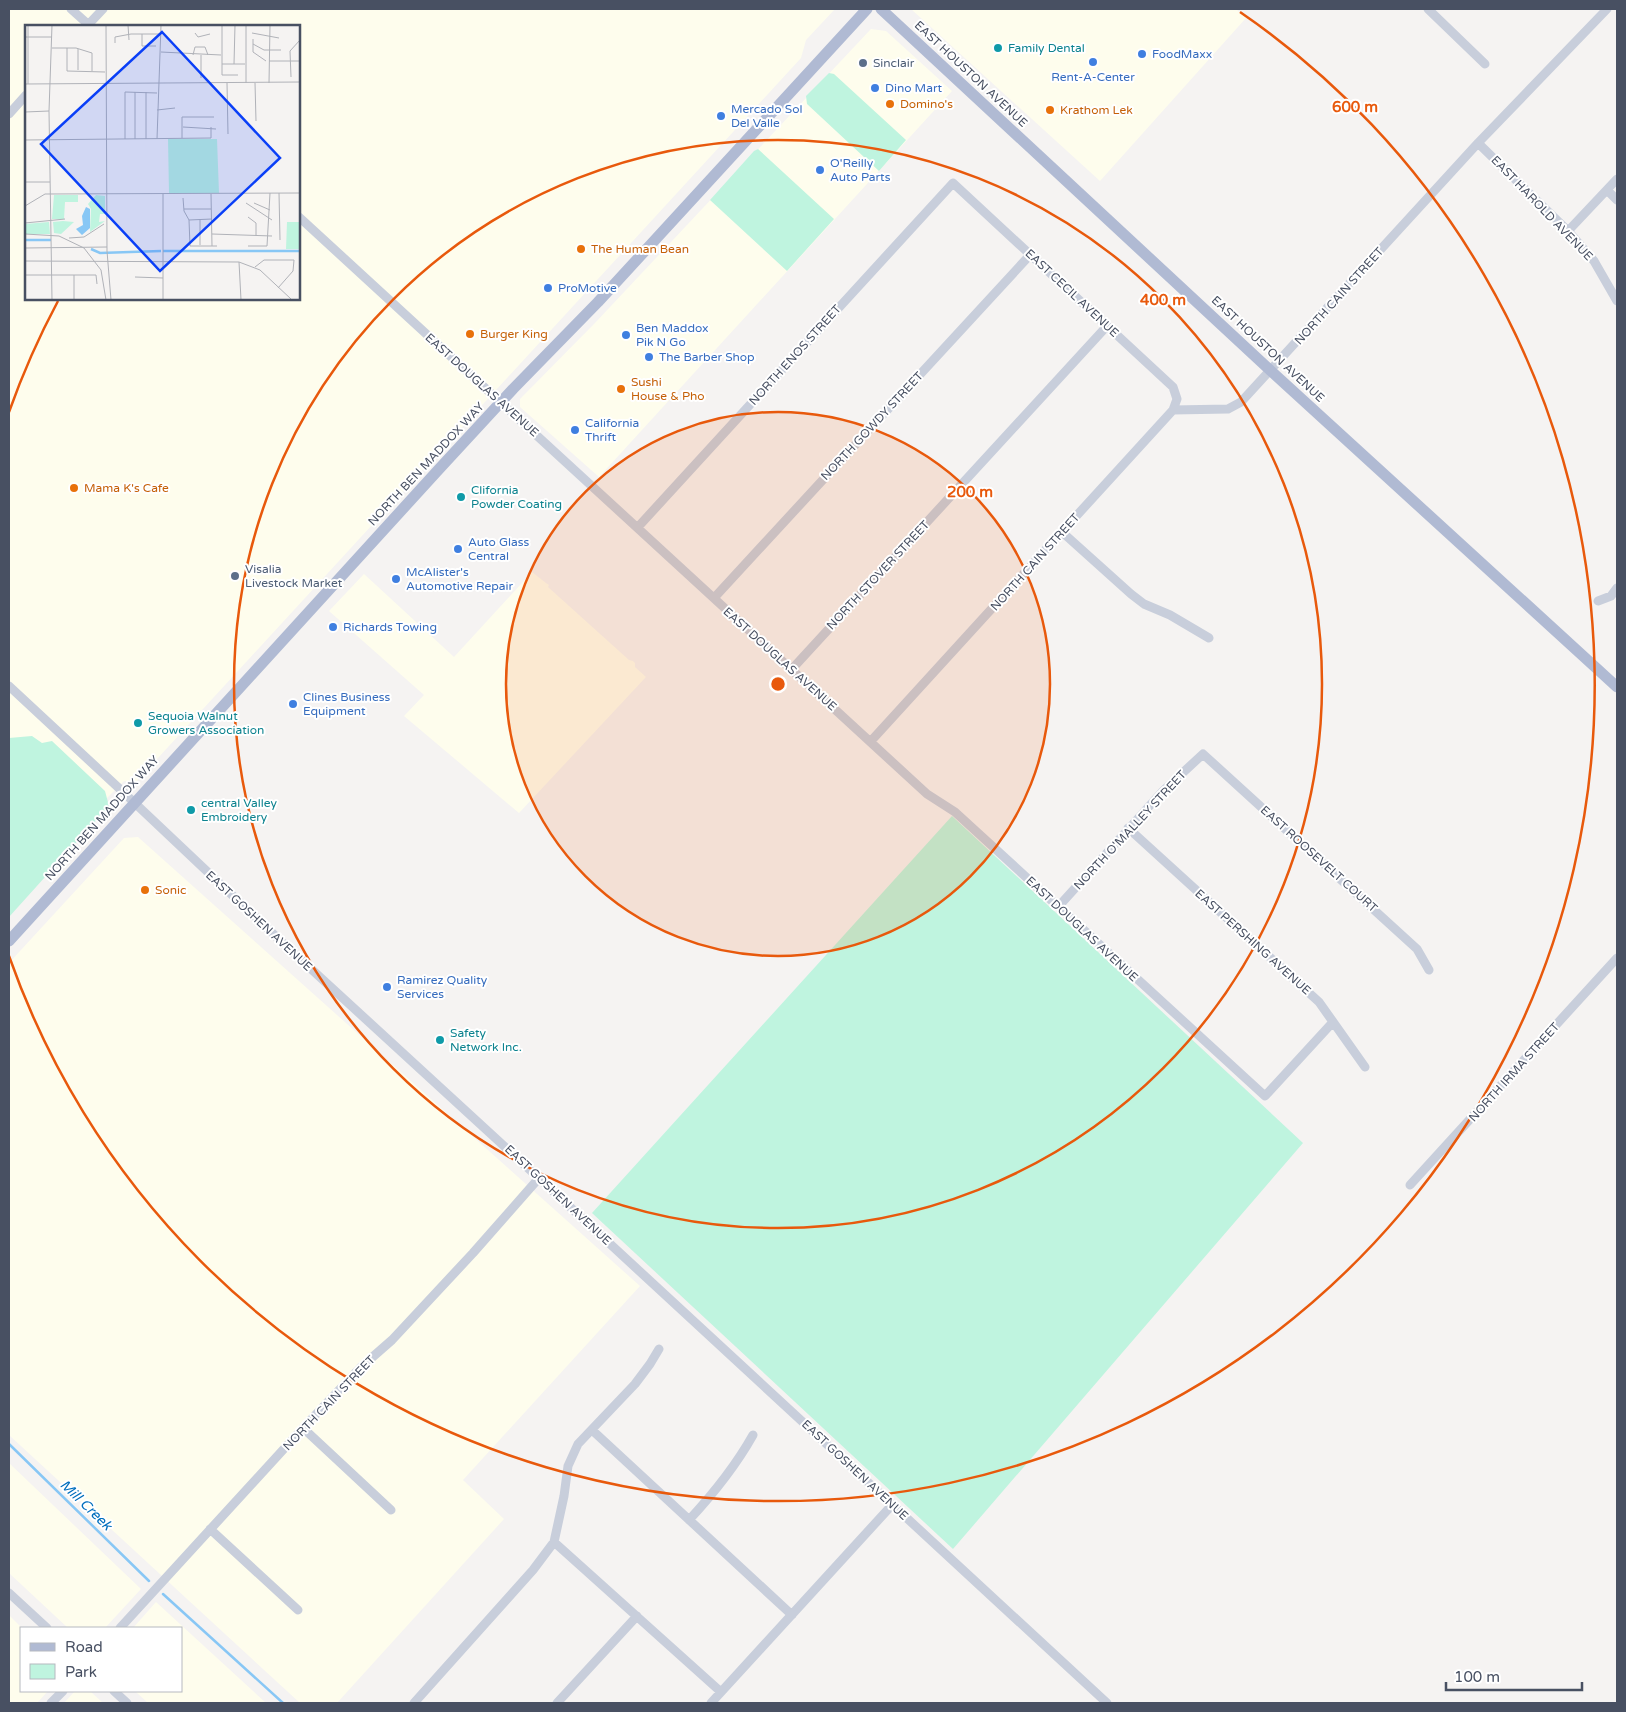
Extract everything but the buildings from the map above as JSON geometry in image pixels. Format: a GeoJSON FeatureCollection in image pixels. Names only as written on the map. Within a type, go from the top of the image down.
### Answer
{"type":"FeatureCollection","features":[{"type":"Feature","properties":{"kind":"main road","name":"NORTH BEN MADDOX WAY"},"geometry":{"type":"LineString","coordinates":[[9,940],[501,402],[598,302],[867,9]]}},
{"type":"Feature","properties":{"kind":"main road","name":"EAST HOUSTON AVENUE"},"geometry":{"type":"LineString","coordinates":[[881,9],[1271,371],[1617,687]]}},
{"type":"Feature","properties":{"kind":"street"},"geometry":{"type":"LineString","coordinates":[[71,9],[88,25]]}},
{"type":"Feature","properties":{"kind":"street"},"geometry":{"type":"LineString","coordinates":[[90,25],[103,9]]}},
{"type":"Feature","properties":{"kind":"street"},"geometry":{"type":"LineString","coordinates":[[1428,9],[1485,64]]}},
{"type":"Feature","properties":{"kind":"street","name":"NORTH CAIN STREET"},"geometry":{"type":"LineString","coordinates":[[871,741],[1173,410],[1233,408],[1241,402],[1478,143],[1604,10]]}},
{"type":"Feature","properties":{"kind":"street"},"geometry":{"type":"LineString","coordinates":[[9,114],[25,96]]}},
{"type":"Feature","properties":{"kind":"street","name":"EAST HAROLD AVENUE"},"geometry":{"type":"LineString","coordinates":[[1478,143],[1568,231],[1594,261],[1617,301]]}},
{"type":"Feature","properties":{"kind":"street"},"geometry":{"type":"LineString","coordinates":[[1568,231],[1617,179]]}},
{"type":"Feature","properties":{"kind":"street","name":"EAST CECIL AVENUE"},"geometry":{"type":"LineString","coordinates":[[952,183],[1173,387],[1176,399],[1173,410]]}},
{"type":"Feature","properties":{"kind":"street","name":"NORTH ENOS STREET"},"geometry":{"type":"LineString","coordinates":[[638,527],[952,183]]}},
{"type":"Feature","properties":{"kind":"street"},"geometry":{"type":"LineString","coordinates":[[1607,190],[1617,200]]}},
{"type":"Feature","properties":{"kind":"street","name":"EAST DOUGLAS AVENUE"},"geometry":{"type":"LineString","coordinates":[[300,218],[927,794],[955,812],[1265,1096],[1333,1022]]}},
{"type":"Feature","properties":{"kind":"street","name":"NORTH GOWDY STREET"},"geometry":{"type":"LineString","coordinates":[[714,598],[1030,255]]}},
{"type":"Feature","properties":{"kind":"street","name":"NORTH STOVER STREET"},"geometry":{"type":"LineString","coordinates":[[792,669],[1107,326]]}},
{"type":"Feature","properties":{"kind":"street"},"geometry":{"type":"LineString","coordinates":[[1062,532],[1144,604],[1170,615],[1209,638]]}},
{"type":"Feature","properties":{"kind":"street"},"geometry":{"type":"LineString","coordinates":[[1598,601],[1611,596],[1617,588]]}},
{"type":"Feature","properties":{"kind":"street","name":"EAST GOSHEN AVENUE"},"geometry":{"type":"LineString","coordinates":[[9,686],[278,938],[1107,1703]]}},
{"type":"Feature","properties":{"kind":"street","name":"NORTH O'MALLEY STREET"},"geometry":{"type":"LineString","coordinates":[[1058,907],[1163,791],[1203,754]]}},
{"type":"Feature","properties":{"kind":"street","name":"EAST ROOSEVELT COURT"},"geometry":{"type":"LineString","coordinates":[[1203,754],[1417,948],[1429,970]]}},
{"type":"Feature","properties":{"kind":"street","name":"EAST PERSHING AVENUE"},"geometry":{"type":"LineString","coordinates":[[1128,828],[1319,1002],[1365,1067]]}},
{"type":"Feature","properties":{"kind":"street","name":"NORTH IRMA STREET"},"geometry":{"type":"LineString","coordinates":[[1410,1184],[1617,958]]}},
{"type":"Feature","properties":{"kind":"street","name":"NORTH CAIN STREET"},"geometry":{"type":"LineString","coordinates":[[121,1627],[303,1428],[360,1368],[392,1340],[473,1253],[539,1178]]}},
{"type":"Feature","properties":{"kind":"street"},"geometry":{"type":"LineString","coordinates":[[414,1703],[533,1570],[554,1542],[564,1496],[568,1466],[578,1444],[635,1384],[659,1349]]}},
{"type":"Feature","properties":{"kind":"street"},"geometry":{"type":"LineString","coordinates":[[303,1428],[392,1510]]}},
{"type":"Feature","properties":{"kind":"street"},"geometry":{"type":"LineString","coordinates":[[592,1430],[792,1615]]}},
{"type":"Feature","properties":{"kind":"street"},"geometry":{"type":"LineString","coordinates":[[689,1520],[729,1474],[753,1435]]}},
{"type":"Feature","properties":{"kind":"street"},"geometry":{"type":"LineString","coordinates":[[711,1703],[892,1505]]}},
{"type":"Feature","properties":{"kind":"street"},"geometry":{"type":"LineString","coordinates":[[210,1529],[298,1610]]}},
{"type":"Feature","properties":{"kind":"street"},"geometry":{"type":"LineString","coordinates":[[554,1542],[721,1692]]}},
{"type":"Feature","properties":{"kind":"street"},"geometry":{"type":"LineString","coordinates":[[9,1593],[45,1627]]}},
{"type":"Feature","properties":{"kind":"street"},"geometry":{"type":"LineString","coordinates":[[557,1703],[637,1616]]}},
{"type":"Feature","properties":{"kind":"street"},"geometry":{"type":"LineString","coordinates":[[51,1703],[62,1692]]}},
{"type":"Feature","properties":{"kind":"street"},"geometry":{"type":"LineString","coordinates":[[115,1692],[127,1703]]}},
{"type":"Feature","properties":{"kind":"shaded area"},"geometry":{"type":"Polygon","coordinates":[[[9,9],[835,9],[806,40],[801,58],[135,783],[124,781],[106,799],[9,914],[9,9]]]}},
{"type":"Feature","properties":{"kind":"shaded area"},"geometry":{"type":"Polygon","coordinates":[[[911,9],[1236,9],[1246,18],[1100,181],[911,9]]]}},
{"type":"Feature","properties":{"kind":"shaded area"},"geometry":{"type":"Polygon","coordinates":[[[871,29],[886,31],[952,91],[599,477],[520,407],[520,399],[595,323],[871,29]]]}},
{"type":"Feature","properties":{"kind":"shaded area"},"geometry":{"type":"Polygon","coordinates":[[[532,572],[549,585],[548,587],[629,660],[633,661],[635,667],[646,677],[519,813],[404,716],[424,695],[329,611],[364,574],[454,657],[532,572]]]}},
{"type":"Feature","properties":{"kind":"shaded area"},"geometry":{"type":"Polygon","coordinates":[[[138,837],[640,1286],[463,1480],[504,1519],[337,1703],[300,1703],[9,1435],[9,963],[124,838],[138,837]]]}},
{"type":"Feature","properties":{"kind":"shaded area"},"geometry":{"type":"Polygon","coordinates":[[[9,1463],[141,1589],[106,1627],[67,1627],[9,1573],[9,1463]]]}},
{"type":"Feature","properties":{"kind":"shaded area"},"geometry":{"type":"Polygon","coordinates":[[[156,1602],[266,1703],[148,1703],[136,1692],[182,1692],[182,1627],[134,1627],[156,1602]]]}},
{"type":"Feature","properties":{"kind":"shaded area"},"geometry":{"type":"Polygon","coordinates":[[[9,1615],[21,1627],[20,1692],[47,1692],[37,1703],[9,1703],[9,1615]]]}},
{"type":"Feature","properties":{"kind":"shaded area"},"geometry":{"type":"Polygon","coordinates":[[[74,1692],[91,1692],[103,1703],[64,1703],[74,1692]]]}},
{"type":"Feature","properties":{"kind":"green space"},"geometry":{"type":"Polygon","coordinates":[[[829,73],[834,74],[906,140],[879,171],[807,104],[806,96],[829,73]]]}},
{"type":"Feature","properties":{"kind":"green space"},"geometry":{"type":"Polygon","coordinates":[[[758,149],[834,219],[787,271],[710,200],[754,151],[758,149]]]}},
{"type":"Feature","properties":{"kind":"green space"},"geometry":{"type":"Polygon","coordinates":[[[32,736],[42,743],[52,741],[105,791],[109,806],[9,917],[9,738],[32,736]]]}},
{"type":"Feature","properties":{"kind":"green space"},"geometry":{"type":"Polygon","coordinates":[[[952,816],[1303,1143],[953,1549],[592,1213],[952,816]]]}},
{"type":"Feature","properties":{"kind":"waterway","name":"Mill Creek"},"geometry":{"type":"LineString","coordinates":[[9,1444],[149,1581]]}},
{"type":"Feature","properties":{"kind":"waterway","name":"Mill Creek"},"geometry":{"type":"LineString","coordinates":[[163,1594],[283,1703]]}},
{"type":"Feature","properties":{"kind":"place","name":"Family Dental"},"geometry":{"type":"Point","coordinates":[998,48]}},
{"type":"Feature","properties":{"kind":"place","name":"FoodMaxx"},"geometry":{"type":"Point","coordinates":[1142,54]}},
{"type":"Feature","properties":{"kind":"place","name":"Rent-A-Center"},"geometry":{"type":"Point","coordinates":[1093,62]}},
{"type":"Feature","properties":{"kind":"place","name":"Sinclair"},"geometry":{"type":"Point","coordinates":[863,63]}},
{"type":"Feature","properties":{"kind":"place","name":"Dino Mart"},"geometry":{"type":"Point","coordinates":[875,88]}},
{"type":"Feature","properties":{"kind":"place","name":"Domino's"},"geometry":{"type":"Point","coordinates":[890,104]}},
{"type":"Feature","properties":{"kind":"place","name":"Krathom Lek"},"geometry":{"type":"Point","coordinates":[1050,110]}},
{"type":"Feature","properties":{"kind":"place","name":"Mercado Sol Del Valle"},"geometry":{"type":"Point","coordinates":[721,116]}},
{"type":"Feature","properties":{"kind":"place","name":"O'Reilly Auto Parts"},"geometry":{"type":"Point","coordinates":[820,170]}},
{"type":"Feature","properties":{"kind":"place","name":"The Human Bean"},"geometry":{"type":"Point","coordinates":[581,249]}},
{"type":"Feature","properties":{"kind":"place","name":"ProMotive"},"geometry":{"type":"Point","coordinates":[548,288]}},
{"type":"Feature","properties":{"kind":"place","name":"Burger King"},"geometry":{"type":"Point","coordinates":[470,334]}},
{"type":"Feature","properties":{"kind":"place","name":"Ben Maddox Pik N Go"},"geometry":{"type":"Point","coordinates":[626,335]}},
{"type":"Feature","properties":{"kind":"place","name":"The Barber Shop"},"geometry":{"type":"Point","coordinates":[649,357]}},
{"type":"Feature","properties":{"kind":"place","name":"Sushi House & Pho"},"geometry":{"type":"Point","coordinates":[621,389]}},
{"type":"Feature","properties":{"kind":"place","name":"California Thrift"},"geometry":{"type":"Point","coordinates":[575,430]}},
{"type":"Feature","properties":{"kind":"place","name":"Mama K's Cafe"},"geometry":{"type":"Point","coordinates":[74,488]}},
{"type":"Feature","properties":{"kind":"place","name":"Clifornia Powder Coating"},"geometry":{"type":"Point","coordinates":[461,497]}},
{"type":"Feature","properties":{"kind":"place","name":"Auto Glass Central"},"geometry":{"type":"Point","coordinates":[458,549]}},
{"type":"Feature","properties":{"kind":"place","name":"Visalia Livestock Market"},"geometry":{"type":"Point","coordinates":[235,576]}},
{"type":"Feature","properties":{"kind":"place","name":"McAlister's Automotive Repair"},"geometry":{"type":"Point","coordinates":[396,579]}},
{"type":"Feature","properties":{"kind":"place","name":"Richards Towing"},"geometry":{"type":"Point","coordinates":[333,627]}},
{"type":"Feature","properties":{"kind":"place","name":"Clines Business Equipment"},"geometry":{"type":"Point","coordinates":[293,704]}},
{"type":"Feature","properties":{"kind":"place","name":"Sequoia Walnut Growers Association"},"geometry":{"type":"Point","coordinates":[138,723]}},
{"type":"Feature","properties":{"kind":"place","name":"central Valley Embroidery"},"geometry":{"type":"Point","coordinates":[191,810]}},
{"type":"Feature","properties":{"kind":"place","name":"Sonic"},"geometry":{"type":"Point","coordinates":[145,890]}},
{"type":"Feature","properties":{"kind":"place","name":"Ramirez Quality Services"},"geometry":{"type":"Point","coordinates":[387,987]}},
{"type":"Feature","properties":{"kind":"place","name":"Safety Network Inc."},"geometry":{"type":"Point","coordinates":[440,1040]}}]}
